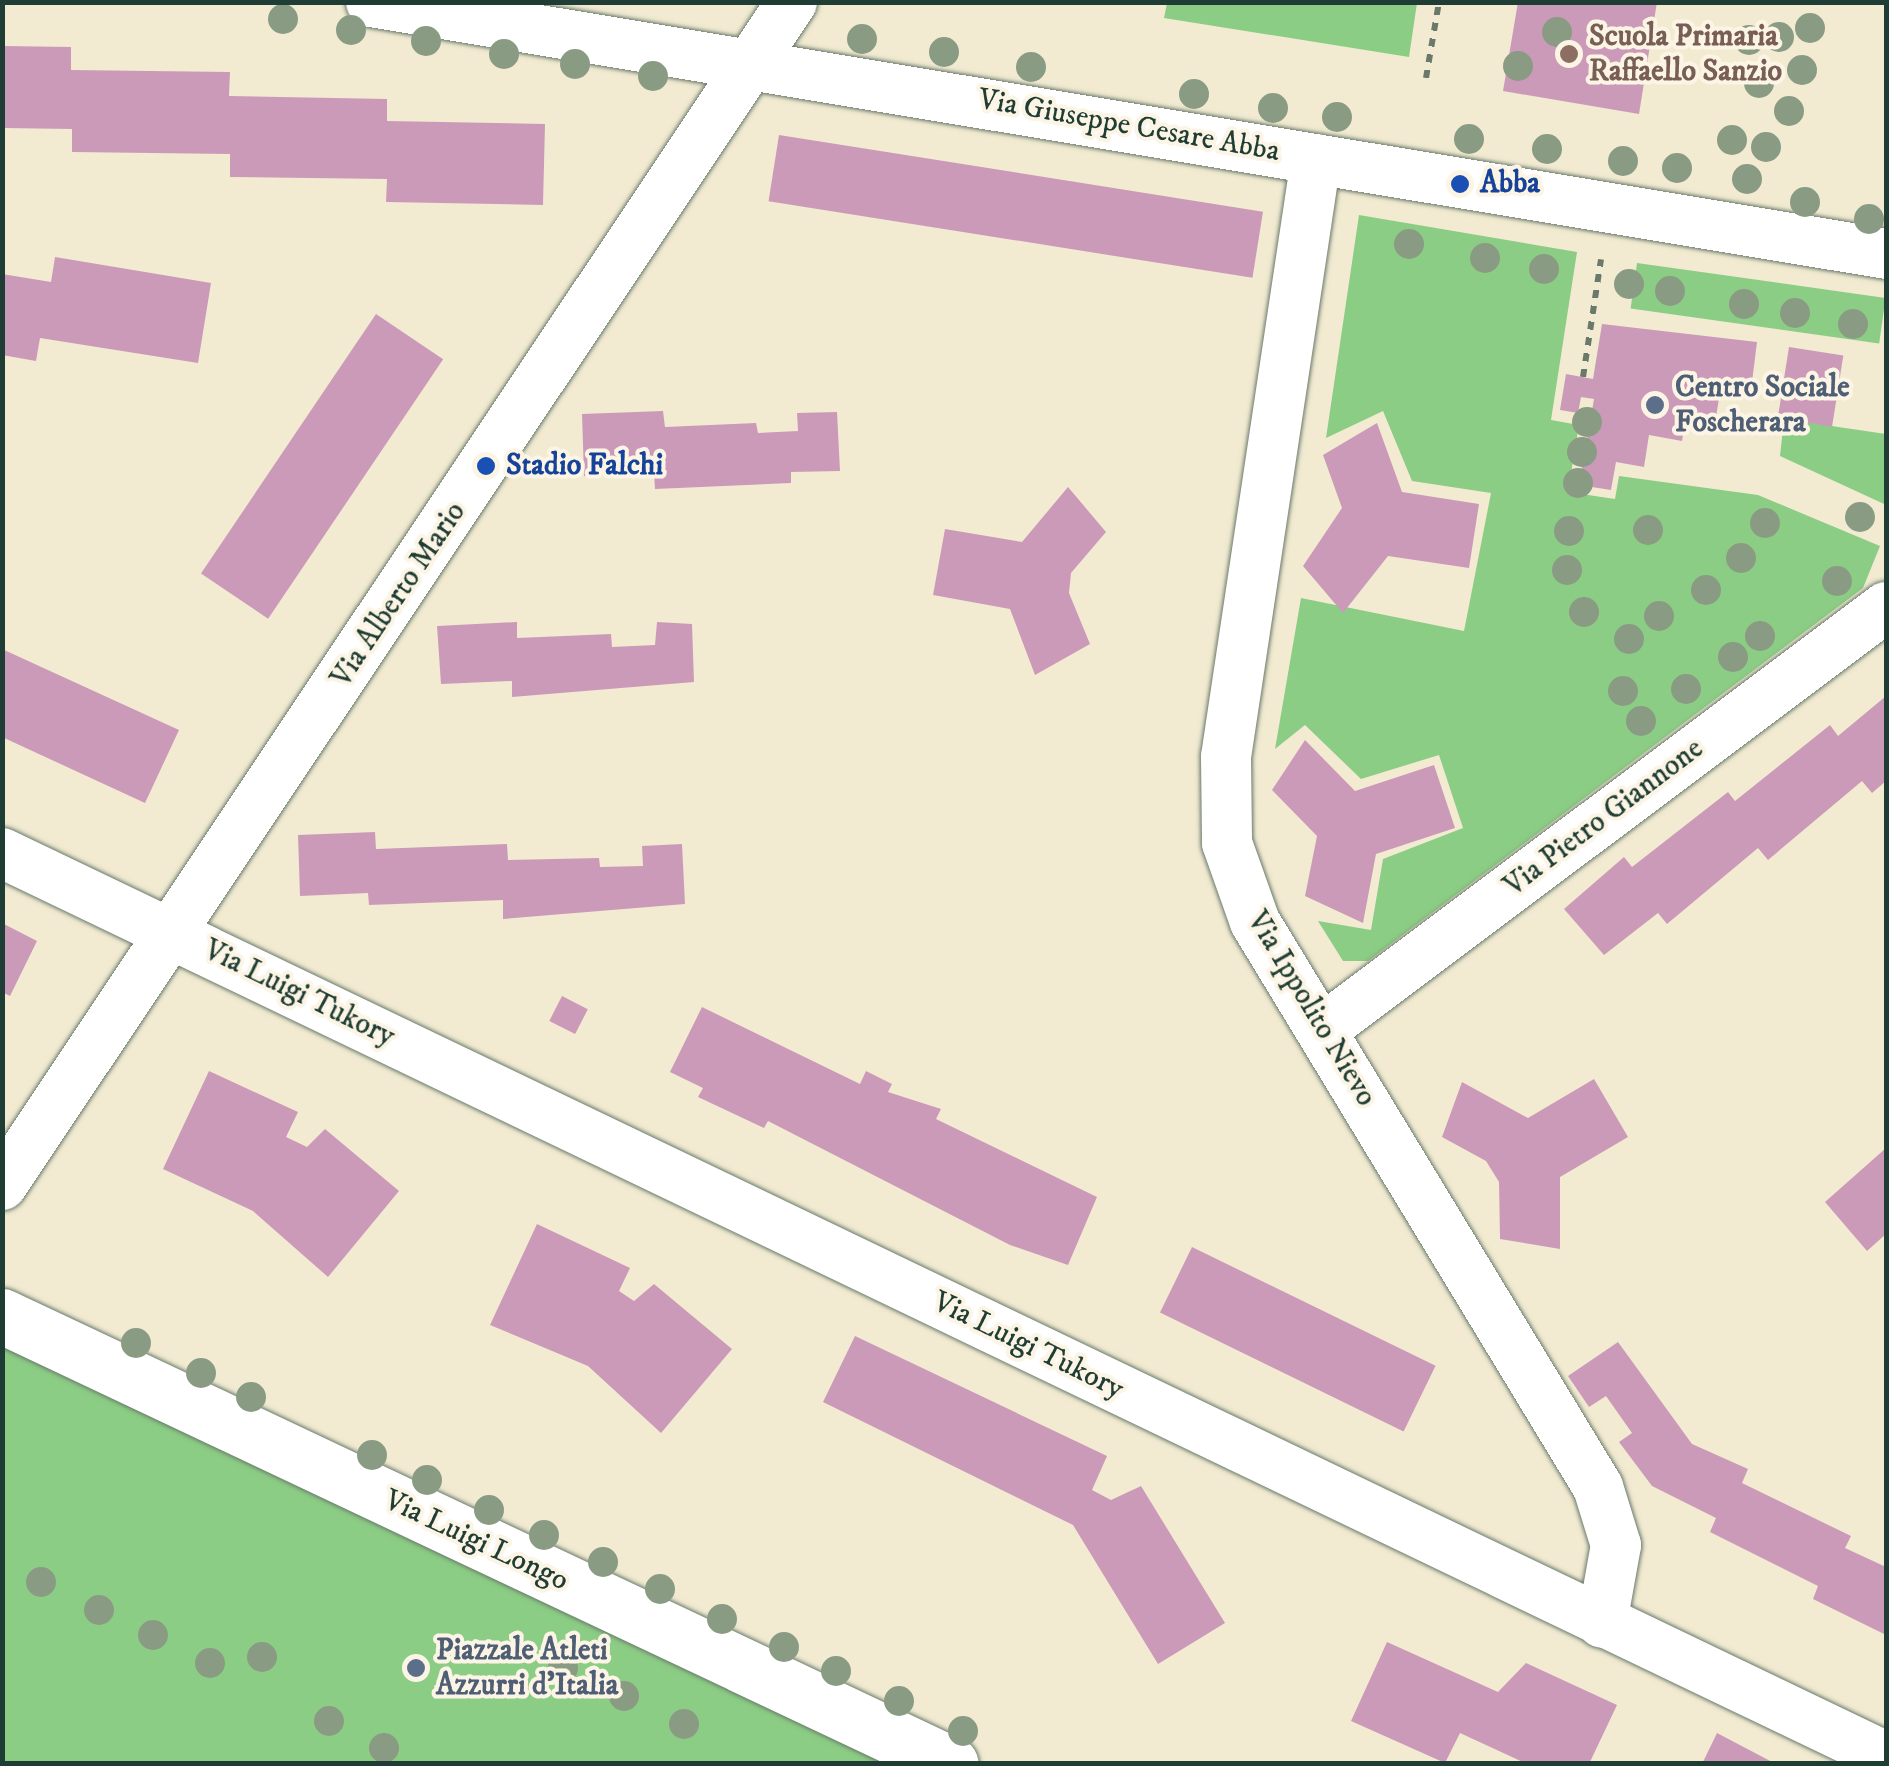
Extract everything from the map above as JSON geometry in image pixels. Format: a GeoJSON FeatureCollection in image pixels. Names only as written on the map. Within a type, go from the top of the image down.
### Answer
{"type":"FeatureCollection","features":[{"type":"Feature","properties":{"kind":"street","name":"Via Giuseppe Cesare Abba"},"geometry":{"type":"LineString","coordinates":[[371,2],[759,62],[1886,254]]}},
{"type":"Feature","properties":{"kind":"street","name":"Via Alberto Mario"},"geometry":{"type":"LineString","coordinates":[[2,1185],[759,62],[792,2]]}},
{"type":"Feature","properties":{"kind":"street","name":"Via Ippolito Nievo"},"geometry":{"type":"LineString","coordinates":[[1316,158],[1226,756],[1227,844],[1254,922],[1323,1029],[1598,1487],[1616,1545],[1602,1623]]}},
{"type":"Feature","properties":{"kind":"street","name":"Via Pietro Giannone"},"geometry":{"type":"LineString","coordinates":[[1323,1029],[1886,607]]}},
{"type":"Feature","properties":{"kind":"street","name":"Via Luigi Tukory"},"geometry":{"type":"LineString","coordinates":[[2,853],[1886,1757]]}},
{"type":"Feature","properties":{"kind":"street","name":"Via Luigi Longo"},"geometry":{"type":"LineString","coordinates":[[2,1316],[950,1764]]}},
{"type":"Feature","properties":{"kind":"path"},"geometry":{"type":"LineString","coordinates":[[1426,78],[1439,2]]}},
{"type":"Feature","properties":{"kind":"path"},"geometry":{"type":"LineString","coordinates":[[1583,377],[1602,247]]}},
{"type":"Feature","properties":{"kind":"green space"},"geometry":{"type":"Polygon","coordinates":[[[1167,2],[1417,3],[1409,57],[1164,18],[1167,2]]]}},
{"type":"Feature","properties":{"kind":"green space"},"geometry":{"type":"Polygon","coordinates":[[[1359,215],[1577,252],[1551,420],[1579,425],[1568,492],[1615,499],[1619,476],[1758,495],[1880,546],[1863,588],[1368,961],[1343,961],[1318,921],[1371,930],[1383,859],[1463,828],[1439,755],[1361,779],[1305,725],[1275,749],[1301,598],[1464,631],[1491,493],[1412,481],[1383,411],[1326,438],[1359,215]]]}},
{"type":"Feature","properties":{"kind":"green space"},"geometry":{"type":"Polygon","coordinates":[[[1637,263],[1886,298],[1879,343],[1631,309],[1637,263]]]}},
{"type":"Feature","properties":{"kind":"green space"},"geometry":{"type":"Polygon","coordinates":[[[1784,419],[1886,434],[1884,504],[1780,456],[1784,419]]]}},
{"type":"Feature","properties":{"kind":"green space"},"geometry":{"type":"Polygon","coordinates":[[[3,1303],[983,1763],[3,1763],[3,1303]]]}},
{"type":"Feature","properties":{"kind":"building"},"geometry":{"type":"Polygon","coordinates":[[[1518,2],[1657,2],[1639,114],[1503,91],[1518,2]]]}},
{"type":"Feature","properties":{"kind":"building"},"geometry":{"type":"Polygon","coordinates":[[[2,46],[71,47],[71,70],[230,72],[229,96],[387,99],[387,121],[545,124],[543,205],[386,202],[387,179],[230,177],[230,154],[72,152],[72,129],[2,128],[2,46]]]}},
{"type":"Feature","properties":{"kind":"building"},"geometry":{"type":"Polygon","coordinates":[[[779,135],[1263,212],[1252,278],[769,201],[779,135]]]}},
{"type":"Feature","properties":{"kind":"building"},"geometry":{"type":"Polygon","coordinates":[[[55,257],[211,283],[198,363],[40,338],[36,361],[2,355],[2,274],[51,282],[55,257]]]}},
{"type":"Feature","properties":{"kind":"building"},"geometry":{"type":"Polygon","coordinates":[[[376,314],[443,359],[268,619],[201,573],[376,314]]]}},
{"type":"Feature","properties":{"kind":"building","name":"Centro Sociale Foscherara"},"geometry":{"type":"Polygon","coordinates":[[[1602,324],[1757,342],[1751,390],[1721,386],[1716,417],[1687,412],[1682,441],[1649,435],[1644,467],[1616,462],[1611,490],[1579,485],[1594,399],[1581,397],[1578,413],[1560,410],[1566,374],[1593,379],[1602,324]]]}},
{"type":"Feature","properties":{"kind":"building"},"geometry":{"type":"Polygon","coordinates":[[[1789,347],[1843,356],[1832,427],[1778,418],[1789,347]]]}},
{"type":"Feature","properties":{"kind":"building"},"geometry":{"type":"Polygon","coordinates":[[[663,411],[665,427],[756,423],[758,433],[798,431],[797,413],[837,412],[840,471],[791,472],[791,483],[655,489],[654,473],[584,476],[582,414],[663,411]]]}},
{"type":"Feature","properties":{"kind":"building"},"geometry":{"type":"Polygon","coordinates":[[[1377,423],[1402,492],[1479,504],[1469,568],[1388,556],[1343,613],[1303,566],[1342,508],[1323,455],[1377,423]]]}},
{"type":"Feature","properties":{"kind":"building"},"geometry":{"type":"Polygon","coordinates":[[[1068,487],[1106,532],[1071,573],[1069,593],[1090,644],[1035,675],[1010,609],[933,595],[945,529],[1022,542],[1068,487]]]}},
{"type":"Feature","properties":{"kind":"building"},"geometry":{"type":"Polygon","coordinates":[[[517,622],[517,638],[611,634],[612,647],[655,645],[657,622],[692,624],[694,682],[512,697],[512,681],[441,684],[437,626],[517,622]]]}},
{"type":"Feature","properties":{"kind":"building"},"geometry":{"type":"Polygon","coordinates":[[[2,649],[179,730],[145,803],[2,737],[2,649]]]}},
{"type":"Feature","properties":{"kind":"building"},"geometry":{"type":"Polygon","coordinates":[[[1886,696],[1886,781],[1872,793],[1862,781],[1768,860],[1758,848],[1667,924],[1658,913],[1604,955],[1564,909],[1624,857],[1632,867],[1728,792],[1735,801],[1830,725],[1838,736],[1886,696]]]}},
{"type":"Feature","properties":{"kind":"building"},"geometry":{"type":"Polygon","coordinates":[[[1305,740],[1355,791],[1434,765],[1455,828],[1376,854],[1363,923],[1305,896],[1317,836],[1272,790],[1305,740]]]}},
{"type":"Feature","properties":{"kind":"building"},"geometry":{"type":"Polygon","coordinates":[[[375,832],[376,849],[507,844],[508,860],[599,858],[600,867],[643,866],[642,846],[682,844],[685,904],[503,919],[503,900],[369,905],[368,893],[300,896],[298,835],[375,832]]]}},
{"type":"Feature","properties":{"kind":"building"},"geometry":{"type":"Polygon","coordinates":[[[2,923],[37,941],[10,996],[2,992],[2,923]]]}},
{"type":"Feature","properties":{"kind":"building"},"geometry":{"type":"Polygon","coordinates":[[[562,996],[588,1009],[575,1034],[549,1021],[562,996]]]}},
{"type":"Feature","properties":{"kind":"building"},"geometry":{"type":"Polygon","coordinates":[[[702,1007],[860,1084],[866,1071],[892,1084],[888,1092],[941,1109],[936,1119],[1097,1197],[1068,1265],[1010,1245],[768,1121],[764,1128],[698,1097],[703,1088],[670,1072],[702,1007]]]}},
{"type":"Feature","properties":{"kind":"building"},"geometry":{"type":"Polygon","coordinates":[[[209,1071],[298,1112],[286,1137],[307,1147],[325,1129],[399,1191],[328,1277],[253,1211],[163,1169],[209,1071]]]}},
{"type":"Feature","properties":{"kind":"building"},"geometry":{"type":"Polygon","coordinates":[[[1594,1079],[1628,1137],[1560,1177],[1560,1249],[1500,1239],[1499,1182],[1486,1161],[1442,1137],[1462,1082],[1528,1118],[1594,1079]]]}},
{"type":"Feature","properties":{"kind":"building"},"geometry":{"type":"Polygon","coordinates":[[[1886,1148],[1886,1234],[1867,1251],[1825,1202],[1886,1148]]]}},
{"type":"Feature","properties":{"kind":"building"},"geometry":{"type":"Polygon","coordinates":[[[537,1224],[630,1268],[619,1291],[634,1301],[654,1284],[732,1349],[661,1433],[588,1366],[490,1325],[537,1224]]]}},
{"type":"Feature","properties":{"kind":"building"},"geometry":{"type":"Polygon","coordinates":[[[1192,1247],[1436,1366],[1404,1431],[1160,1313],[1192,1247]]]}},
{"type":"Feature","properties":{"kind":"building"},"geometry":{"type":"Polygon","coordinates":[[[855,1336],[1107,1456],[1092,1490],[1111,1500],[1141,1486],[1225,1623],[1158,1664],[1073,1525],[823,1402],[855,1336]]]}},
{"type":"Feature","properties":{"kind":"building"},"geometry":{"type":"Polygon","coordinates":[[[1618,1342],[1692,1444],[1748,1469],[1742,1483],[1851,1536],[1845,1548],[1886,1567],[1886,1635],[1813,1599],[1818,1586],[1710,1532],[1716,1518],[1652,1486],[1619,1442],[1632,1433],[1606,1396],[1589,1407],[1568,1376],[1618,1342]]]}},
{"type":"Feature","properties":{"kind":"building"},"geometry":{"type":"Polygon","coordinates":[[[1387,1642],[1498,1692],[1526,1663],[1617,1705],[1589,1764],[1527,1764],[1460,1733],[1445,1763],[1351,1721],[1387,1642]]]}},
{"type":"Feature","properties":{"kind":"building"},"geometry":{"type":"Polygon","coordinates":[[[1717,1733],[1776,1764],[1702,1764],[1717,1733]]]}},
{"type":"Feature","properties":{"kind":"place","name":"Scuola Primaria Raffaello Sanzio"},"geometry":{"type":"Point","coordinates":[1569,54]}},
{"type":"Feature","properties":{"kind":"place","name":"Abba"},"geometry":{"type":"Point","coordinates":[1460,184]}},
{"type":"Feature","properties":{"kind":"place","name":"Centro Sociale Foscherara"},"geometry":{"type":"Point","coordinates":[1655,405]}},
{"type":"Feature","properties":{"kind":"place","name":"Stadio Falchi"},"geometry":{"type":"Point","coordinates":[486,466]}},
{"type":"Feature","properties":{"kind":"place","name":"Piazzale Atleti Azzurri d'Italia"},"geometry":{"type":"Point","coordinates":[416,1668]}}]}
